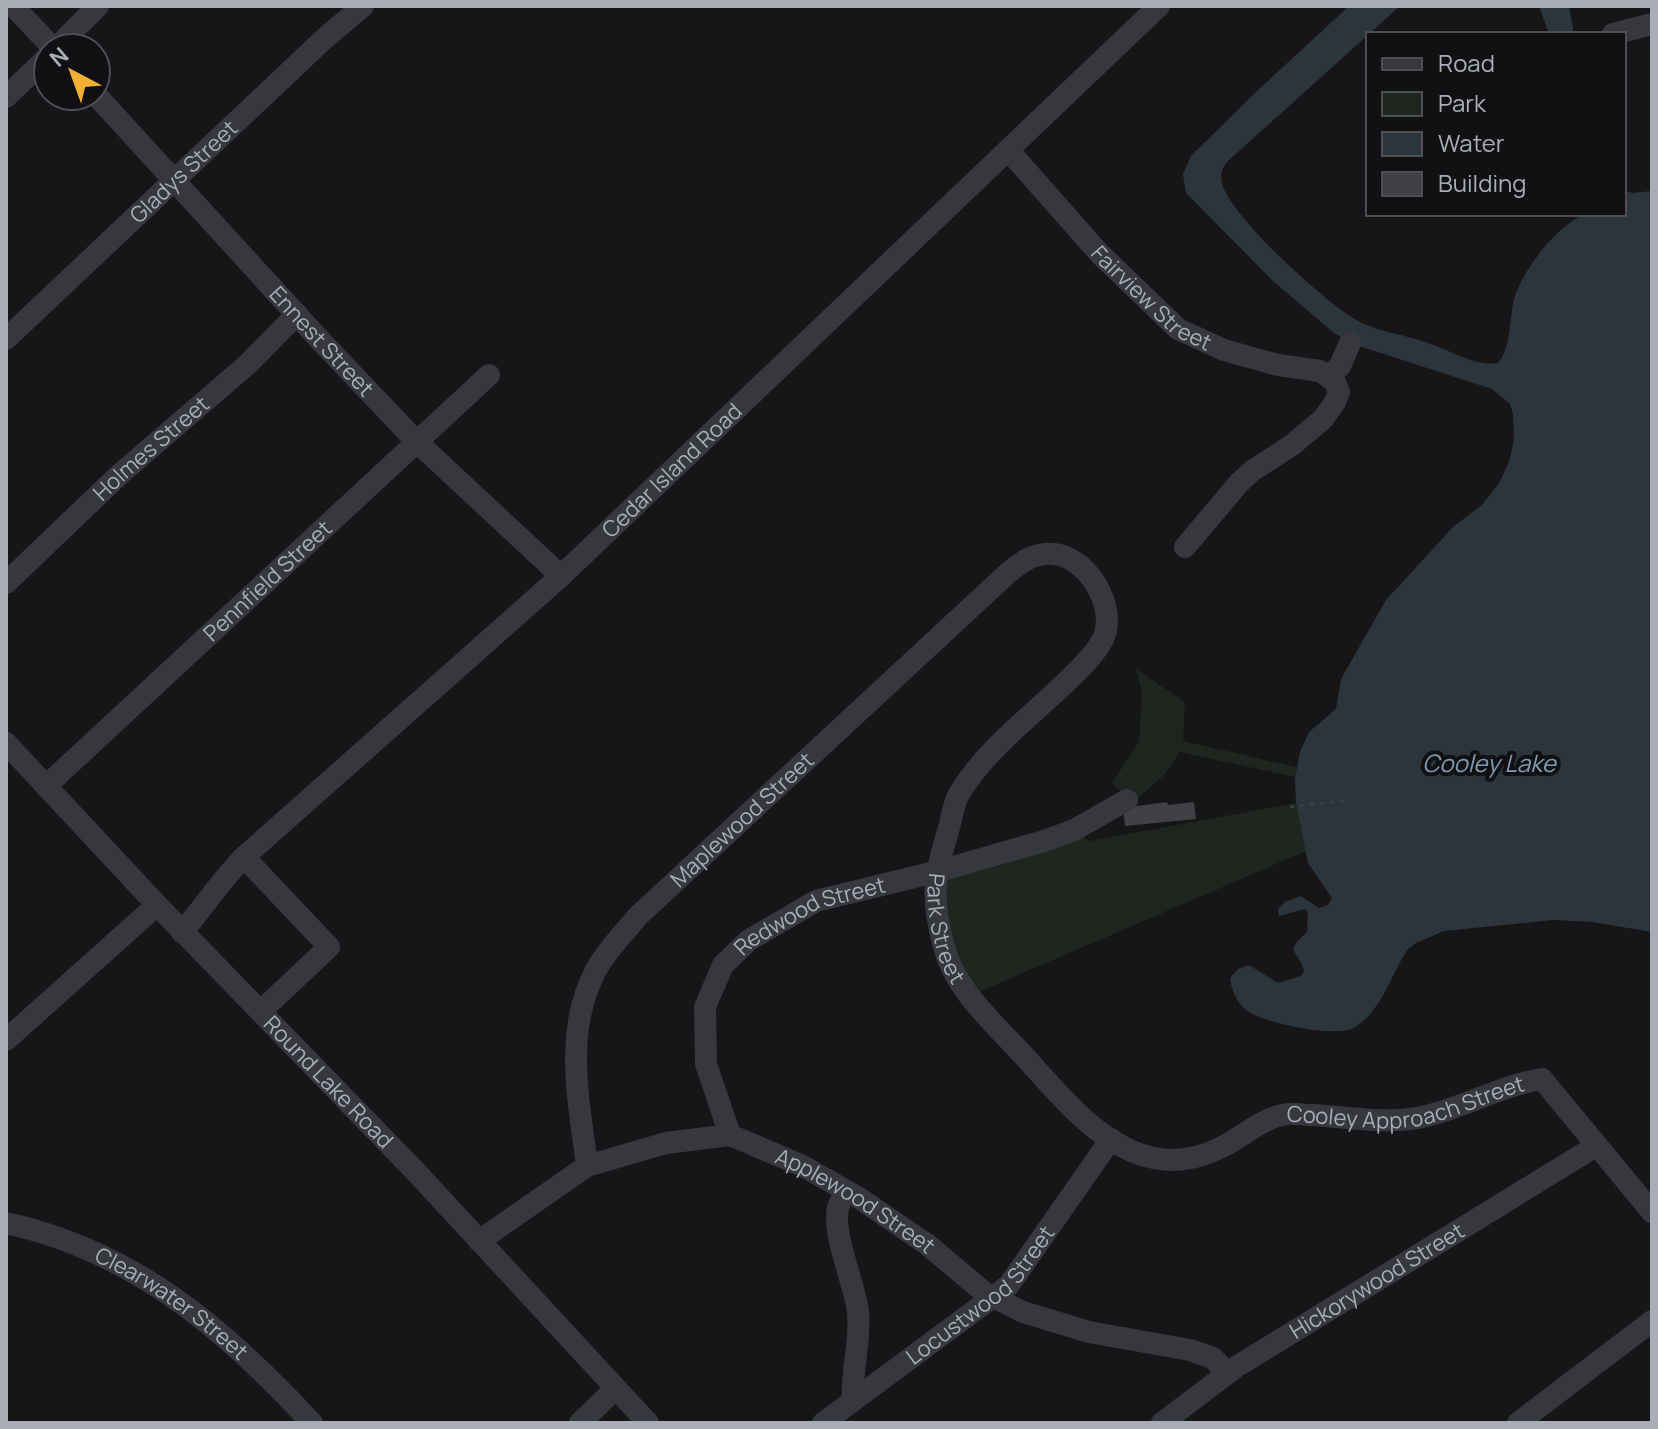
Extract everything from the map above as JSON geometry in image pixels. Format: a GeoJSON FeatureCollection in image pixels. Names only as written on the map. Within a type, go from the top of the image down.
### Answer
{"type":"FeatureCollection","features":[{"type":"Feature","properties":{"kind":"street"},"geometry":{"type":"LineString","coordinates":[[13,6],[38,32]]}},
{"type":"Feature","properties":{"kind":"street"},"geometry":{"type":"LineString","coordinates":[[71,32],[98,6]]}},
{"type":"Feature","properties":{"kind":"street","name":"Gladys Street"},"geometry":{"type":"LineString","coordinates":[[6,339],[324,39],[363,6]]}},
{"type":"Feature","properties":{"kind":"street","name":"Cedar Island Road"},"geometry":{"type":"LineString","coordinates":[[182,932],[222,879],[244,857],[561,576],[1159,6]]}},
{"type":"Feature","properties":{"kind":"street"},"geometry":{"type":"LineString","coordinates":[[1621,32],[1652,24]]}},
{"type":"Feature","properties":{"kind":"street"},"geometry":{"type":"LineString","coordinates":[[6,97],[32,72]]}},
{"type":"Feature","properties":{"kind":"street","name":"Ennest Street"},"geometry":{"type":"LineString","coordinates":[[112,112],[416,441],[561,576]]}},
{"type":"Feature","properties":{"kind":"street","name":"Fairview Street"},"geometry":{"type":"LineString","coordinates":[[1009,151],[1099,253],[1178,329],[1224,350],[1278,365],[1320,371],[1332,379]]}},
{"type":"Feature","properties":{"kind":"street","name":"Holmes Street"},"geometry":{"type":"LineString","coordinates":[[6,583],[119,475],[248,364],[297,314]]}},
{"type":"Feature","properties":{"kind":"street"},"geometry":{"type":"LineString","coordinates":[[1185,547],[1239,483],[1323,419],[1339,392],[1332,379],[1350,343]]}},
{"type":"Feature","properties":{"kind":"street","name":"Pennfield Street"},"geometry":{"type":"LineString","coordinates":[[46,786],[489,375]]}},
{"type":"Feature","properties":{"kind":"street","name":"Park Street"},"geometry":{"type":"LineString","coordinates":[[1049,553],[1066,556],[1077,563],[1095,585],[1102,598],[1106,618],[1103,639],[1073,675],[987,755],[957,797],[936,885],[944,948],[966,992],[1083,1120],[1111,1139]]}},
{"type":"Feature","properties":{"kind":"street","name":"Maplewood Street"},"geometry":{"type":"LineString","coordinates":[[587,1166],[576,1074],[578,1016],[596,968],[638,916],[996,583],[1025,560],[1049,553]]}},
{"type":"Feature","properties":{"kind":"street","name":"Round Lake Road"},"geometry":{"type":"LineString","coordinates":[[9,751],[261,1011],[648,1423]]}},
{"type":"Feature","properties":{"kind":"street","name":"Redwood Street"},"geometry":{"type":"LineString","coordinates":[[730,1135],[706,1064],[705,1007],[723,965],[749,940],[816,901],[939,871],[1074,830],[1127,800]]}},
{"type":"Feature","properties":{"kind":"street"},"geometry":{"type":"LineString","coordinates":[[244,857],[329,947],[261,1011]]}},
{"type":"Feature","properties":{"kind":"street"},"geometry":{"type":"LineString","coordinates":[[6,1040],[157,905]]}},
{"type":"Feature","properties":{"kind":"street","name":"Cooley Approach Street"},"geometry":{"type":"LineString","coordinates":[[1111,1139],[1154,1159],[1184,1160],[1221,1148],[1261,1123],[1287,1114],[1409,1119],[1462,1105],[1521,1082],[1542,1079],[1652,1212]]}},
{"type":"Feature","properties":{"kind":"street"},"geometry":{"type":"LineString","coordinates":[[479,1241],[587,1166],[666,1143],[730,1135]]}},
{"type":"Feature","properties":{"kind":"street","name":"Applewood Street"},"geometry":{"type":"LineString","coordinates":[[730,1135],[803,1166],[846,1191],[928,1245],[992,1296],[1023,1312],[1089,1332],[1190,1350],[1213,1358],[1227,1373]]}},
{"type":"Feature","properties":{"kind":"street","name":"Locustwood Street"},"geometry":{"type":"LineString","coordinates":[[823,1423],[1009,1285],[1111,1139]]}},
{"type":"Feature","properties":{"kind":"street","name":"Hickorywood Street"},"geometry":{"type":"LineString","coordinates":[[1162,1423],[1227,1373],[1596,1146]]}},
{"type":"Feature","properties":{"kind":"street"},"geometry":{"type":"LineString","coordinates":[[846,1191],[838,1208],[839,1229],[858,1312],[853,1400]]}},
{"type":"Feature","properties":{"kind":"street","name":"Clearwater Street"},"geometry":{"type":"LineString","coordinates":[[6,1223],[38,1230],[134,1272],[178,1299],[220,1332],[312,1423]]}},
{"type":"Feature","properties":{"kind":"street"},"geometry":{"type":"LineString","coordinates":[[1518,1423],[1652,1321]]}},
{"type":"Feature","properties":{"kind":"street"},"geometry":{"type":"LineString","coordinates":[[580,1423],[615,1389]]}},
{"type":"Feature","properties":{"kind":"path"},"geometry":{"type":"LineString","coordinates":[[1290,807],[1349,800]]}},
{"type":"Feature","properties":{"kind":"green space"},"geometry":{"type":"Polygon","coordinates":[[[1136,669],[1185,702],[1183,741],[1296,767],[1295,777],[1180,752],[1163,776],[1132,803],[1112,783],[1139,742],[1142,691],[1136,669]]]}},
{"type":"Feature","properties":{"kind":"green space"},"geometry":{"type":"Polygon","coordinates":[[[1296,803],[1306,851],[976,993],[958,966],[944,900],[947,874],[1081,835],[1089,841],[1296,803]]]}},
{"type":"Feature","properties":{"kind":"water","name":"Cooley Lake"},"geometry":{"type":"Polygon","coordinates":[[[1349,6],[1400,6],[1371,32],[1366,32],[1366,37],[1228,161],[1223,169],[1222,183],[1241,215],[1279,256],[1353,318],[1371,327],[1419,340],[1480,363],[1498,363],[1502,357],[1516,292],[1531,265],[1563,228],[1582,216],[1626,216],[1626,191],[1652,191],[1652,932],[1592,922],[1553,920],[1444,931],[1408,949],[1372,1012],[1355,1027],[1345,1030],[1300,1028],[1255,1015],[1240,1004],[1230,978],[1238,969],[1249,965],[1278,983],[1301,976],[1304,971],[1294,948],[1307,932],[1308,913],[1305,909],[1279,916],[1278,909],[1285,902],[1301,896],[1319,908],[1328,905],[1332,898],[1308,863],[1296,803],[1295,777],[1300,752],[1309,732],[1336,709],[1341,679],[1386,600],[1453,527],[1482,505],[1499,483],[1509,462],[1514,440],[1513,414],[1510,404],[1492,389],[1356,345],[1334,333],[1273,281],[1186,193],[1183,174],[1191,156],[1349,6]]]}},
{"type":"Feature","properties":{"kind":"water"},"geometry":{"type":"Polygon","coordinates":[[[1539,6],[1569,6],[1574,32],[1548,32],[1539,6]]]}},
{"type":"Feature","properties":{"kind":"building"},"geometry":{"type":"Polygon","coordinates":[[[1167,802],[1168,805],[1194,802],[1196,819],[1125,826],[1123,808],[1167,802]]]}}]}
